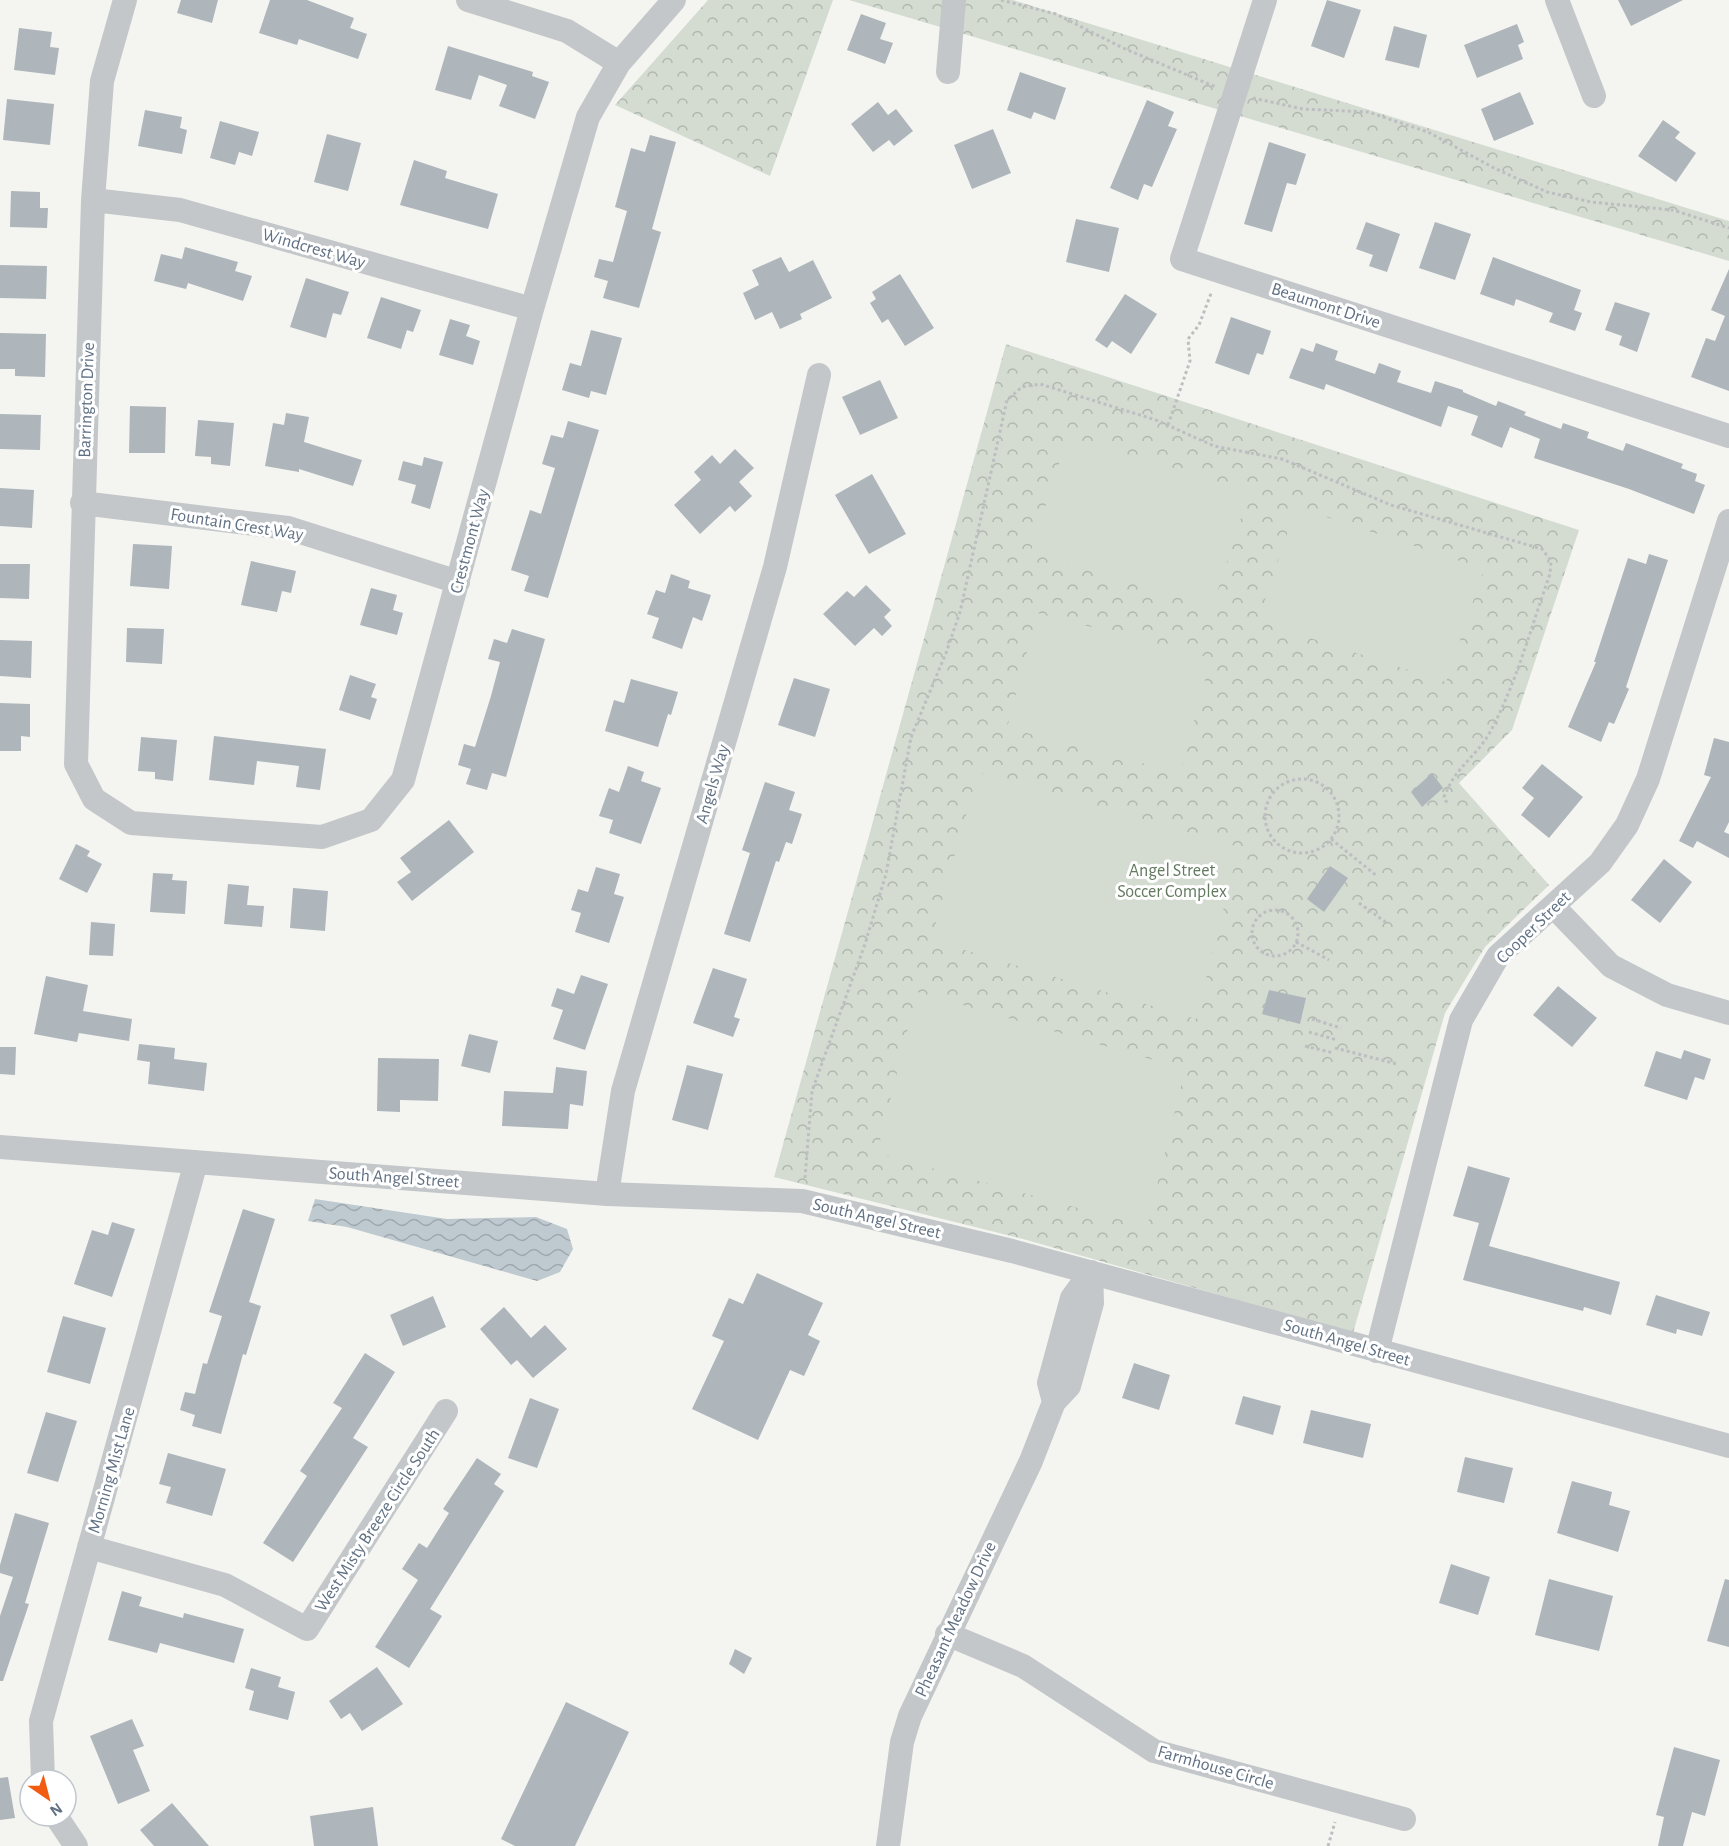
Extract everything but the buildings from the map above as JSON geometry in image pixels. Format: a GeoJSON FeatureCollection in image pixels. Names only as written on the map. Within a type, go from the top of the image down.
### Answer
{"type":"FeatureCollection","features":[{"type":"Feature","properties":{"kind":"street","name":"Barrington Drive"},"geometry":{"type":"LineString","coordinates":[[94,799],[76,764],[82,503],[93,200],[102,81],[125,0]]}},
{"type":"Feature","properties":{"kind":"street"},"geometry":{"type":"LineString","coordinates":[[468,0],[567,31],[619,63]]}},
{"type":"Feature","properties":{"kind":"street","name":"Crestmont Way"},"geometry":{"type":"LineString","coordinates":[[94,799],[131,823],[322,837],[371,820],[403,780],[532,309],[588,117],[619,63],[674,0]]}},
{"type":"Feature","properties":{"kind":"street"},"geometry":{"type":"LineString","coordinates":[[948,72],[954,0]]}},
{"type":"Feature","properties":{"kind":"street","name":"Beaumont Drive"},"geometry":{"type":"LineString","coordinates":[[1266,0],[1182,259],[1729,436]]}},
{"type":"Feature","properties":{"kind":"street"},"geometry":{"type":"LineString","coordinates":[[1557,0],[1594,96]]}},
{"type":"Feature","properties":{"kind":"street","name":"Windcrest Way"},"geometry":{"type":"LineString","coordinates":[[93,200],[180,210],[532,309]]}},
{"type":"Feature","properties":{"kind":"street","name":"Angels Way"},"geometry":{"type":"LineString","coordinates":[[607,1194],[623,1091],[775,567],[819,375]]}},
{"type":"Feature","properties":{"kind":"street","name":"Fountain Crest Way"},"geometry":{"type":"LineString","coordinates":[[82,503],[288,528],[458,582]]}},
{"type":"Feature","properties":{"kind":"street","name":"Cooper Street"},"geometry":{"type":"LineString","coordinates":[[1377,1351],[1461,1020],[1498,956],[1600,863],[1627,825],[1648,778],[1729,521]]}},
{"type":"Feature","properties":{"kind":"street"},"geometry":{"type":"LineString","coordinates":[[1554,907],[1611,966],[1668,995],[1729,1013]]}},
{"type":"Feature","properties":{"kind":"street","name":"South Angel Street"},"geometry":{"type":"LineString","coordinates":[[0,1147],[607,1194],[802,1201],[907,1224],[1090,1272],[1729,1446]]}},
{"type":"Feature","properties":{"kind":"street","name":"Morning Mist Lane"},"geometry":{"type":"LineString","coordinates":[[42,1768],[40,1721],[196,1162]]}},
{"type":"Feature","properties":{"kind":"street","name":"Pheasant Meadow Drive"},"geometry":{"type":"LineString","coordinates":[[888,1846],[902,1743],[910,1716],[1031,1461],[1054,1402],[1069,1386],[1092,1303],[1090,1272]]}},
{"type":"Feature","properties":{"kind":"street","name":"West Misty Breeze Circle South"},"geometry":{"type":"LineString","coordinates":[[89,1547],[225,1585],[307,1629],[446,1411]]}},
{"type":"Feature","properties":{"kind":"street","name":"Farmhouse Circle"},"geometry":{"type":"LineString","coordinates":[[947,1634],[1023,1666],[1154,1751],[1404,1819]]}},
{"type":"Feature","properties":{"kind":"street"},"geometry":{"type":"LineString","coordinates":[[64,1828],[76,1846]]}},
{"type":"Feature","properties":{"kind":"path"},"geometry":{"type":"LineString","coordinates":[[1001,0],[1056,14],[1122,48],[1220,89]]}},
{"type":"Feature","properties":{"kind":"path"},"geometry":{"type":"LineString","coordinates":[[1246,97],[1303,109],[1368,112],[1428,132],[1494,168],[1547,192],[1591,202],[1673,210],[1729,228]]}},
{"type":"Feature","properties":{"kind":"path"},"geometry":{"type":"LineString","coordinates":[[1168,425],[1190,361],[1188,339],[1199,325],[1215,284]]}},
{"type":"Feature","properties":{"kind":"path"},"geometry":{"type":"LineString","coordinates":[[805,1178],[812,1091],[886,874],[911,737],[946,653],[960,612],[1007,400],[1022,387],[1040,384],[1168,425],[1214,446],[1282,459],[1391,505],[1542,549],[1551,561],[1550,574],[1506,696],[1488,736],[1451,778],[1444,797],[1447,803]]}},
{"type":"Feature","properties":{"kind":"path"},"geometry":{"type":"LineString","coordinates":[[1298,779],[1311,780],[1326,788],[1335,797],[1339,809],[1339,822],[1331,839],[1322,848],[1310,852],[1296,853],[1279,845],[1270,835],[1266,823],[1266,810],[1275,791],[1285,783],[1298,779]]}},
{"type":"Feature","properties":{"kind":"path"},"geometry":{"type":"LineString","coordinates":[[1331,839],[1377,876]]}},
{"type":"Feature","properties":{"kind":"path"},"geometry":{"type":"LineString","coordinates":[[1359,903],[1386,923]]}},
{"type":"Feature","properties":{"kind":"path"},"geometry":{"type":"LineString","coordinates":[[1282,910],[1294,920],[1298,927],[1296,942],[1286,954],[1278,956],[1265,954],[1254,943],[1251,935],[1255,921],[1267,911],[1282,910]]}},
{"type":"Feature","properties":{"kind":"path"},"geometry":{"type":"LineString","coordinates":[[1296,942],[1329,960]]}},
{"type":"Feature","properties":{"kind":"path"},"geometry":{"type":"LineString","coordinates":[[1312,1019],[1341,1028]]}},
{"type":"Feature","properties":{"kind":"path"},"geometry":{"type":"LineString","coordinates":[[1309,1032],[1337,1040]]}},
{"type":"Feature","properties":{"kind":"path"},"geometry":{"type":"LineString","coordinates":[[1305,1046],[1334,1053]]}},
{"type":"Feature","properties":{"kind":"path"},"geometry":{"type":"LineString","coordinates":[[1335,1048],[1397,1064]]}},
{"type":"Feature","properties":{"kind":"path"},"geometry":{"type":"LineString","coordinates":[[1328,1846],[1335,1821]]}},
{"type":"Feature","properties":{"kind":"green space"},"geometry":{"type":"Polygon","coordinates":[[[708,0],[833,0],[770,176],[615,105],[708,0]]]}},
{"type":"Feature","properties":{"kind":"green space"},"geometry":{"type":"Polygon","coordinates":[[[849,0],[1013,0],[1729,221],[1729,261],[849,0]]]}},
{"type":"Feature","properties":{"kind":"green space","name":"Angel Street Soccer Complex"},"geometry":{"type":"Polygon","coordinates":[[[1006,344],[1579,530],[1512,730],[1459,783],[1549,885],[1485,947],[1445,1013],[1353,1333],[1023,1239],[774,1177],[1006,344]]]}},
{"type":"Feature","properties":{"kind":"green space"},"geometry":{"type":"Polygon","coordinates":[[[1068,436],[1249,493],[1212,608],[1031,551],[1068,436]]]}},
{"type":"Feature","properties":{"kind":"green space"},"geometry":{"type":"Polygon","coordinates":[[[1296,507],[1484,569],[1446,682],[1258,621],[1296,507]]]}},
{"type":"Feature","properties":{"kind":"green space"},"geometry":{"type":"Polygon","coordinates":[[[1037,613],[1211,658],[1180,773],[1007,728],[1037,613]]]}},
{"type":"Feature","properties":{"kind":"green space"},"geometry":{"type":"Polygon","coordinates":[[[978,772],[1239,847],[1196,1019],[931,940],[978,772]]]}},
{"type":"Feature","properties":{"kind":"green space"},"geometry":{"type":"Polygon","coordinates":[[[917,992],[1185,1069],[1147,1227],[877,1153],[917,992]]]}},
{"type":"Feature","properties":{"kind":"water"},"geometry":{"type":"Polygon","coordinates":[[[315,1199],[447,1219],[536,1217],[567,1229],[573,1249],[560,1272],[537,1281],[347,1227],[308,1221],[315,1199]]]}}]}
